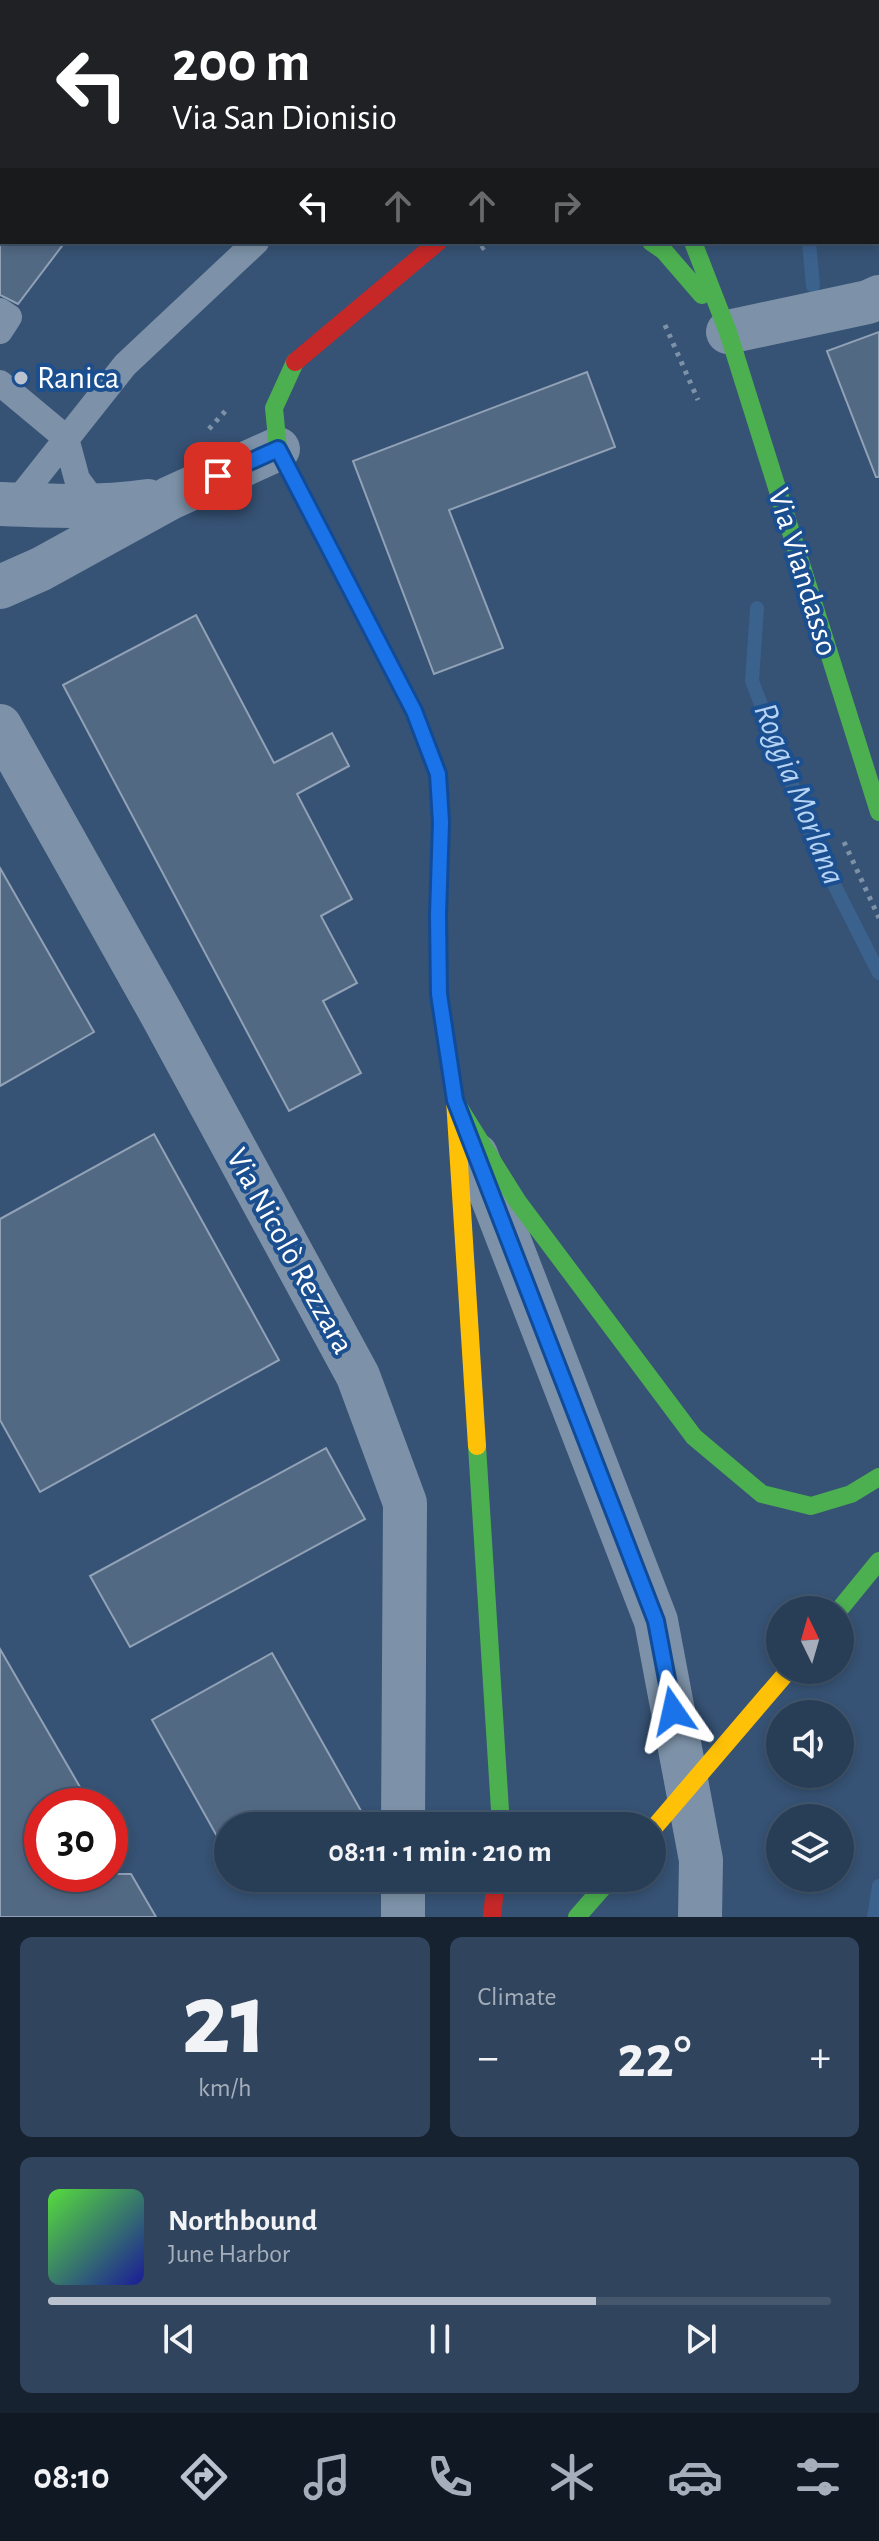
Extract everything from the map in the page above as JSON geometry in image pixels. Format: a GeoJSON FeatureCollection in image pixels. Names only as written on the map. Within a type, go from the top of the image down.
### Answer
{"type":"FeatureCollection","features":[{"type":"Feature","properties":{"kind":"main road"},"geometry":{"type":"LineString","coordinates":[[436,244],[292,365],[274,408],[278,449],[414,711],[438,774],[441,822],[439,994],[455,1100],[500,1812]]}},
{"type":"Feature","properties":{"kind":"main road"},"geometry":{"type":"LineString","coordinates":[[654,244],[695,284],[728,332]]}},
{"type":"Feature","properties":{"kind":"main road","name":"Via Viandasso"},"geometry":{"type":"LineString","coordinates":[[694,244],[728,332],[879,812]]}},
{"type":"Feature","properties":{"kind":"main road"},"geometry":{"type":"LineString","coordinates":[[455,1100],[518,1202],[694,1437],[762,1494],[811,1506],[851,1494],[879,1477]]}},
{"type":"Feature","properties":{"kind":"main road"},"geometry":{"type":"LineString","coordinates":[[852,1596],[879,1561]]}},
{"type":"Feature","properties":{"kind":"main road"},"geometry":{"type":"LineString","coordinates":[[854,1597],[879,1571]]}},
{"type":"Feature","properties":{"kind":"main road"},"geometry":{"type":"LineString","coordinates":[[666,1814],[777,1684]]}},
{"type":"Feature","properties":{"kind":"main road"},"geometry":{"type":"LineString","coordinates":[[492,1917],[495,1892]]}},
{"type":"Feature","properties":{"kind":"main road"},"geometry":{"type":"LineString","coordinates":[[577,1917],[599,1892]]}},
{"type":"Feature","properties":{"kind":"street"},"geometry":{"type":"LineString","coordinates":[[728,332],[879,297]]}},
{"type":"Feature","properties":{"kind":"street"},"geometry":{"type":"LineString","coordinates":[[0,587],[41,569],[170,498],[278,449]]}},
{"type":"Feature","properties":{"kind":"street"},"geometry":{"type":"LineString","coordinates":[[0,504],[91,506],[170,498]]}},
{"type":"Feature","properties":{"kind":"street","name":"Via Nicolò Rezzara"},"geometry":{"type":"LineString","coordinates":[[0,726],[161,1013],[358,1376],[405,1503],[403,1812]]}},
{"type":"Feature","properties":{"kind":"street"},"geometry":{"type":"LineString","coordinates":[[455,1100],[656,1621],[701,1860],[700,1917]]}},
{"type":"Feature","properties":{"kind":"street"},"geometry":{"type":"LineString","coordinates":[[403,1892],[403,1917]]}},
{"type":"Feature","properties":{"kind":"lane"},"geometry":{"type":"LineString","coordinates":[[0,504],[22,495],[68,447],[125,365],[254,244]]}},
{"type":"Feature","properties":{"kind":"lane"},"geometry":{"type":"LineString","coordinates":[[0,311],[9,317],[0,331]]}},
{"type":"Feature","properties":{"kind":"lane"},"geometry":{"type":"LineString","coordinates":[[0,383],[68,447],[91,506]]}},
{"type":"Feature","properties":{"kind":"lane"},"geometry":{"type":"LineString","coordinates":[[60,559],[91,506],[88,494],[77,479],[68,447]]}},
{"type":"Feature","properties":{"kind":"path"},"geometry":{"type":"LineString","coordinates":[[208,430],[227,411],[233,400]]}},
{"type":"Feature","properties":{"kind":"building"},"geometry":{"type":"Polygon","coordinates":[[[0,244],[63,244],[18,304],[0,295],[0,244]]]}},
{"type":"Feature","properties":{"kind":"building"},"geometry":{"type":"Polygon","coordinates":[[[879,332],[879,477],[876,477],[827,351],[879,332]]]}},
{"type":"Feature","properties":{"kind":"building"},"geometry":{"type":"Polygon","coordinates":[[[587,372],[615,447],[449,510],[503,648],[434,674],[353,461],[587,372]]]}},
{"type":"Feature","properties":{"kind":"building"},"geometry":{"type":"Polygon","coordinates":[[[196,615],[274,763],[332,733],[349,766],[297,794],[352,899],[321,916],[357,983],[323,1001],[361,1073],[289,1111],[63,685],[196,615]]]}},
{"type":"Feature","properties":{"kind":"building"},"geometry":{"type":"Polygon","coordinates":[[[0,868],[94,1032],[0,1086],[0,868]]]}},
{"type":"Feature","properties":{"kind":"building"},"geometry":{"type":"Polygon","coordinates":[[[154,1134],[279,1360],[40,1492],[0,1420],[0,1219],[154,1134]]]}},
{"type":"Feature","properties":{"kind":"building"},"geometry":{"type":"Polygon","coordinates":[[[326,1448],[365,1519],[130,1647],[90,1576],[326,1448]]]}},
{"type":"Feature","properties":{"kind":"building"},"geometry":{"type":"Polygon","coordinates":[[[0,1649],[81,1788],[24,1788],[24,1892],[128,1892],[128,1874],[131,1874],[156,1917],[0,1917],[0,1649]]]}},
{"type":"Feature","properties":{"kind":"building"},"geometry":{"type":"Polygon","coordinates":[[[272,1653],[362,1812],[214,1812],[214,1831],[152,1720],[272,1653]]]}},
{"type":"Feature","properties":{"kind":"waterway","name":"Roggia Morlana"},"geometry":{"type":"LineString","coordinates":[[809,244],[813,286]]}},
{"type":"Feature","properties":{"kind":"waterway","name":"Roggia Morlana"},"geometry":{"type":"LineString","coordinates":[[757,608],[752,681],[820,857],[879,973]]}},
{"type":"Feature","properties":{"kind":"waterway","name":"Roggia Morlana"},"geometry":{"type":"LineString","coordinates":[[874,1917],[879,1886]]}},
{"type":"Feature","properties":{"kind":"traffic: fast"},"geometry":{"type":"LineString","coordinates":[[654,244],[664,251],[702,295]]}},
{"type":"Feature","properties":{"kind":"traffic: fast"},"geometry":{"type":"LineString","coordinates":[[694,244],[728,332],[879,812]]}},
{"type":"Feature","properties":{"kind":"traffic: fast"},"geometry":{"type":"LineString","coordinates":[[295,362],[274,408],[278,449],[414,711],[438,774],[441,822],[439,994],[455,1100]]}},
{"type":"Feature","properties":{"kind":"traffic: fast"},"geometry":{"type":"LineString","coordinates":[[458,1106],[518,1202],[694,1437],[762,1494],[811,1506],[851,1494],[879,1477]]}},
{"type":"Feature","properties":{"kind":"traffic: fast"},"geometry":{"type":"LineString","coordinates":[[477,1446],[500,1812]]}},
{"type":"Feature","properties":{"kind":"traffic: fast"},"geometry":{"type":"LineString","coordinates":[[850,1596],[879,1561]]}},
{"type":"Feature","properties":{"kind":"traffic: fast"},"geometry":{"type":"LineString","coordinates":[[577,1917],[599,1892]]}},
{"type":"Feature","properties":{"kind":"traffic: slow"},"geometry":{"type":"LineString","coordinates":[[455,1100],[477,1446]]}},
{"type":"Feature","properties":{"kind":"traffic: slow"},"geometry":{"type":"LineString","coordinates":[[666,1814],[777,1684]]}},
{"type":"Feature","properties":{"kind":"traffic: jam"},"geometry":{"type":"LineString","coordinates":[[295,362],[436,244]]}},
{"type":"Feature","properties":{"kind":"traffic: jam"},"geometry":{"type":"LineString","coordinates":[[492,1917],[495,1892]]}},
{"type":"Feature","properties":{"kind":"place","name":"Ranica"},"geometry":{"type":"Point","coordinates":[21,378]}},
{"type":"Feature","properties":{"kind":"route"},"geometry":{"type":"LineString","coordinates":[[218,476],[278,449],[414,711],[438,774],[441,822],[439,994],[455,1100],[656,1621],[673,1711]]}}]}
